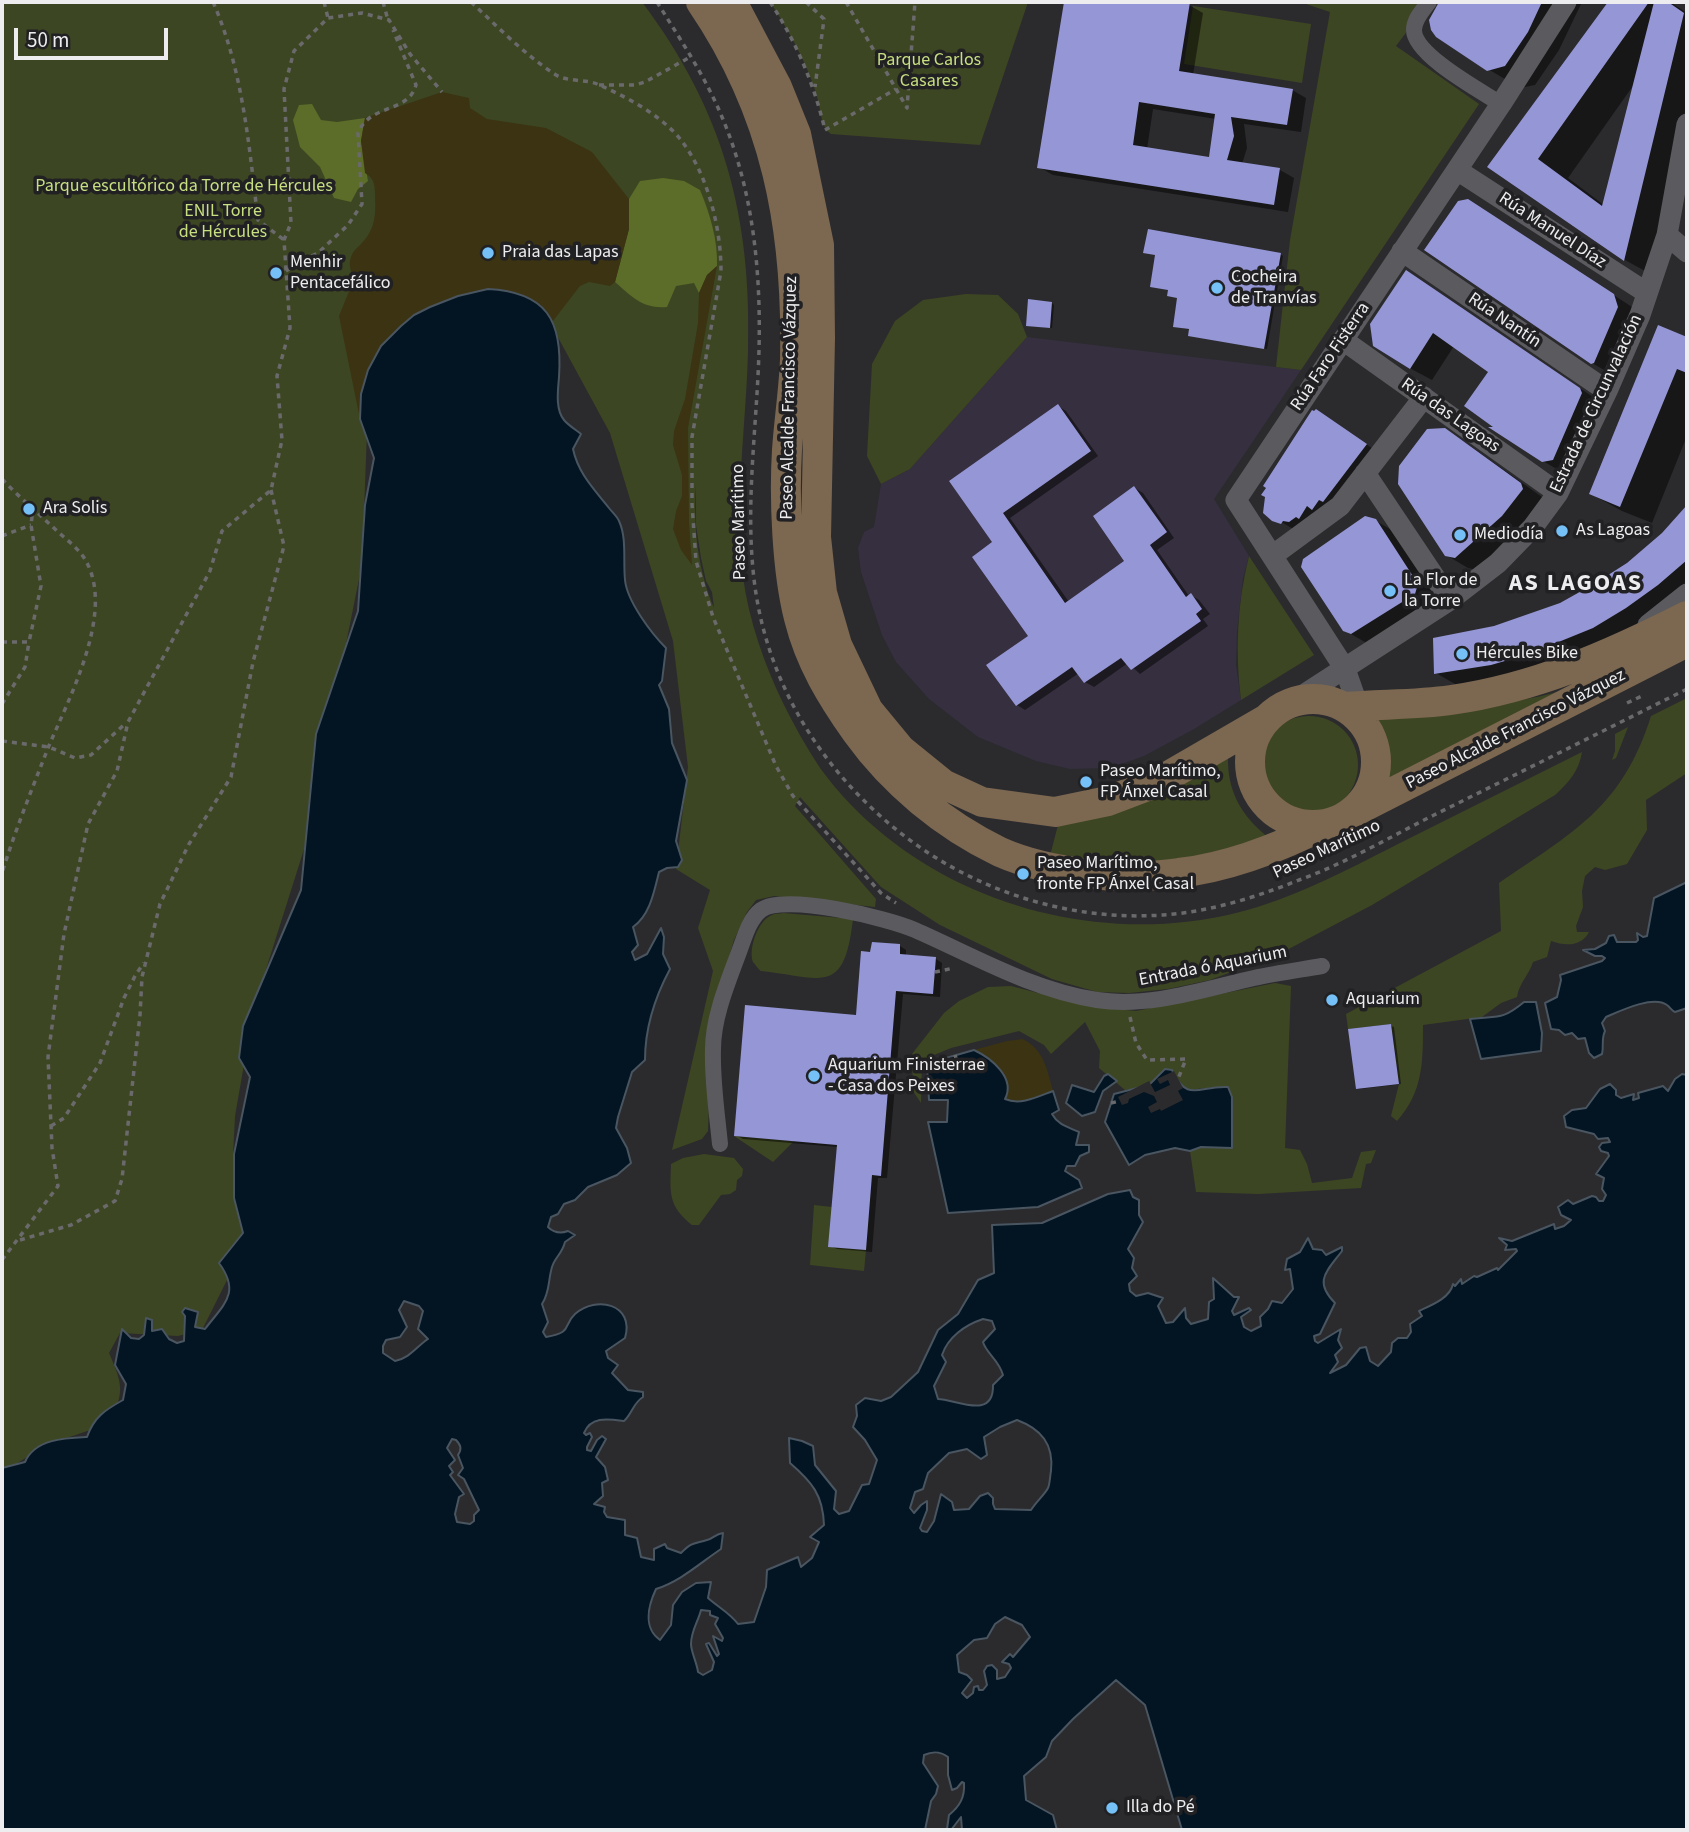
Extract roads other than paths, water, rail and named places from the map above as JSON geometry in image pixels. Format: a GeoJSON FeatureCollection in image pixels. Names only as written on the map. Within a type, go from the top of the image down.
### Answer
{"type":"FeatureCollection","features":[{"type":"Feature","properties":{"kind":"main road","name":"Paseo Alcalde Francisco Vázquez"},"geometry":{"type":"LineString","coordinates":[[701,2],[721,32],[758,107],[783,190],[794,274],[795,361],[787,453],[788,527],[798,615],[811,657],[828,691],[875,757],[932,812],[1001,852],[1039,864],[1093,874],[1179,874],[1222,865],[1300,838],[1340,832],[1687,642]]}},
{"type":"Feature","properties":{"kind":"main road","name":"Paseo Alcalde Francisco Vázquez"},"geometry":{"type":"LineString","coordinates":[[732,2],[777,87],[796,134],[819,245],[816,537],[822,593],[837,645],[868,710],[901,750],[943,784],[982,802],[1055,812],[1108,801],[1158,782],[1265,720]]}},
{"type":"Feature","properties":{"kind":"main road","name":"Paseo Alcalde Francisco Vázquez"},"geometry":{"type":"LineString","coordinates":[[1354,711],[1439,701],[1490,692],[1544,678],[1618,651],[1687,616]]}},
{"type":"Feature","properties":{"kind":"main road"},"geometry":{"type":"LineString","coordinates":[[1329,700],[1354,711],[1373,744],[1376,772],[1370,790],[1340,832],[1287,821],[1270,810],[1258,794],[1250,776],[1249,756],[1254,736],[1265,720],[1279,708],[1294,701],[1329,700]]}},
{"type":"Feature","properties":{"kind":"street"},"geometry":{"type":"LineString","coordinates":[[1429,2],[1416,20],[1415,38],[1419,46],[1461,79],[1501,104]]}},
{"type":"Feature","properties":{"kind":"street","name":"Rúa Faro Fisterra"},"geometry":{"type":"LineString","coordinates":[[1354,711],[1345,669],[1236,500],[1501,104],[1566,2]]}},
{"type":"Feature","properties":{"kind":"street","name":"Estrada de Circunvalación"},"geometry":{"type":"LineString","coordinates":[[1294,701],[1450,600],[1507,554],[1533,527],[1558,493],[1607,391],[1647,293],[1667,235],[1682,175],[1687,124]]}},
{"type":"Feature","properties":{"kind":"street","name":"Rúa Manuel Díaz"},"geometry":{"type":"LineString","coordinates":[[1457,170],[1647,293]]}},
{"type":"Feature","properties":{"kind":"street"},"geometry":{"type":"LineString","coordinates":[[1667,235],[1687,252]]}},
{"type":"Feature","properties":{"kind":"street","name":"Rúa Nantín"},"geometry":{"type":"LineString","coordinates":[[1402,251],[1607,391]]}},
{"type":"Feature","properties":{"kind":"street","name":"Rúa das Lagoas"},"geometry":{"type":"LineString","coordinates":[[1343,340],[1558,493]]}},
{"type":"Feature","properties":{"kind":"street"},"geometry":{"type":"LineString","coordinates":[[1272,556],[1340,506],[1424,397]]}},
{"type":"Feature","properties":{"kind":"street"},"geometry":{"type":"LineString","coordinates":[[1365,474],[1450,600]]}},
{"type":"Feature","properties":{"kind":"street","name":"Paseo Alcalde Francisco Vázquez"},"geometry":{"type":"LineString","coordinates":[[1618,651],[1687,594]]}},
{"type":"Feature","properties":{"kind":"street","name":"Entrada ó Aquarium"},"geometry":{"type":"LineString","coordinates":[[720,1144],[713,1048],[716,1025],[744,938],[759,911],[772,904],[874,916],[907,926],[988,965],[1098,1000],[1129,1001],[1196,992],[1322,966]]}},
{"type":"Feature","properties":{"kind":"water"},"geometry":{"type":"Polygon","coordinates":[[[488,289],[508,291],[537,303],[554,325],[559,357],[559,410],[566,422],[581,434],[573,449],[583,473],[619,521],[624,542],[625,580],[630,597],[647,625],[666,648],[662,681],[659,685],[669,709],[672,743],[687,780],[676,841],[682,860],[678,867],[659,872],[647,910],[633,927],[638,945],[632,952],[635,960],[647,954],[661,928],[664,937],[663,954],[670,969],[652,1013],[645,1060],[632,1072],[618,1117],[616,1128],[627,1148],[631,1163],[617,1175],[588,1187],[551,1217],[548,1227],[550,1229],[557,1232],[568,1231],[575,1235],[565,1242],[553,1264],[542,1304],[548,1322],[543,1332],[546,1337],[564,1331],[575,1314],[593,1305],[603,1304],[619,1310],[627,1326],[625,1338],[606,1351],[608,1358],[618,1365],[612,1373],[628,1390],[643,1392],[643,1397],[624,1421],[596,1421],[584,1433],[590,1433],[592,1437],[587,1450],[591,1451],[602,1436],[606,1439],[596,1457],[605,1467],[608,1480],[602,1483],[603,1496],[594,1504],[605,1507],[607,1517],[625,1520],[625,1535],[637,1538],[641,1557],[654,1560],[654,1549],[665,1544],[667,1548],[681,1553],[693,1544],[723,1533],[721,1549],[682,1577],[656,1589],[649,1616],[649,1623],[655,1635],[660,1640],[671,1625],[673,1605],[682,1592],[696,1583],[711,1582],[708,1598],[738,1624],[754,1622],[766,1587],[767,1570],[798,1557],[801,1567],[812,1558],[819,1542],[810,1537],[824,1525],[823,1515],[815,1490],[790,1463],[789,1438],[813,1446],[815,1465],[836,1491],[834,1509],[839,1514],[849,1511],[862,1485],[869,1484],[877,1460],[853,1427],[857,1416],[856,1405],[865,1398],[881,1401],[891,1397],[918,1372],[938,1330],[958,1314],[978,1280],[994,1273],[992,1225],[1042,1223],[1108,1194],[1130,1190],[1133,1197],[1139,1200],[1139,1215],[1143,1222],[1128,1249],[1134,1258],[1132,1268],[1137,1276],[1129,1284],[1130,1291],[1136,1296],[1148,1293],[1163,1298],[1158,1306],[1166,1323],[1173,1322],[1185,1308],[1186,1318],[1191,1324],[1208,1319],[1209,1302],[1214,1299],[1213,1278],[1234,1297],[1239,1297],[1232,1311],[1234,1315],[1249,1308],[1251,1310],[1241,1317],[1244,1327],[1251,1331],[1261,1326],[1260,1317],[1272,1301],[1282,1303],[1293,1289],[1290,1269],[1285,1270],[1287,1259],[1300,1252],[1308,1238],[1313,1249],[1322,1250],[1326,1255],[1342,1247],[1342,1251],[1327,1270],[1324,1282],[1328,1295],[1335,1303],[1320,1334],[1314,1336],[1315,1341],[1318,1343],[1341,1329],[1338,1340],[1342,1348],[1335,1355],[1338,1362],[1330,1373],[1346,1365],[1360,1348],[1366,1347],[1370,1361],[1378,1366],[1391,1352],[1392,1343],[1398,1338],[1407,1338],[1411,1332],[1410,1324],[1422,1316],[1419,1311],[1435,1304],[1461,1279],[1462,1284],[1474,1276],[1497,1268],[1498,1270],[1517,1251],[1505,1250],[1507,1245],[1499,1238],[1512,1241],[1554,1224],[1555,1229],[1564,1226],[1571,1220],[1561,1215],[1558,1207],[1568,1200],[1573,1204],[1592,1196],[1603,1201],[1606,1195],[1602,1189],[1604,1178],[1596,1174],[1609,1156],[1599,1147],[1602,1143],[1610,1142],[1608,1138],[1598,1139],[1594,1134],[1566,1127],[1564,1116],[1572,1110],[1586,1108],[1600,1089],[1610,1084],[1616,1090],[1616,1095],[1621,1098],[1634,1094],[1633,1100],[1639,1098],[1638,1093],[1663,1086],[1668,1091],[1675,1079],[1682,1074],[1687,1075],[1687,1830],[1182,1830],[1145,1705],[1116,1680],[1073,1719],[1052,1741],[1046,1757],[1024,1776],[1026,1800],[1053,1815],[1057,1830],[962,1830],[961,1817],[951,1830],[947,1829],[949,1815],[963,1797],[964,1783],[952,1790],[948,1775],[948,1757],[936,1752],[924,1755],[923,1763],[938,1786],[931,1801],[925,1830],[2,1830],[2,1468],[25,1462],[30,1454],[43,1444],[60,1439],[87,1437],[101,1415],[123,1400],[126,1384],[115,1365],[122,1329],[131,1338],[139,1339],[144,1335],[146,1318],[152,1320],[152,1331],[162,1329],[169,1339],[177,1343],[184,1341],[185,1316],[182,1312],[185,1308],[198,1312],[195,1327],[205,1329],[227,1298],[229,1282],[219,1263],[243,1233],[234,1198],[234,1154],[250,1077],[239,1058],[243,1026],[301,890],[316,734],[358,611],[365,505],[374,458],[360,419],[361,394],[368,370],[381,346],[414,315],[458,296],[488,289]],[[404,1301],[399,1310],[407,1327],[400,1337],[386,1340],[383,1346],[383,1353],[395,1361],[409,1355],[428,1339],[418,1329],[423,1311],[419,1306],[404,1301]],[[983,1319],[958,1332],[945,1349],[942,1355],[946,1362],[934,1386],[938,1399],[972,1406],[987,1402],[992,1396],[993,1385],[1003,1375],[983,1342],[995,1329],[992,1321],[983,1319]],[[1017,1420],[984,1437],[987,1455],[981,1459],[967,1449],[949,1453],[928,1473],[923,1489],[915,1492],[910,1508],[914,1513],[927,1501],[927,1510],[920,1528],[922,1531],[927,1532],[934,1521],[941,1494],[952,1502],[954,1510],[969,1509],[980,1496],[988,1493],[993,1498],[995,1509],[1031,1510],[1047,1490],[1051,1471],[1050,1453],[1048,1445],[1039,1433],[1017,1420]],[[452,1439],[447,1448],[455,1460],[449,1466],[453,1472],[450,1475],[464,1494],[459,1497],[455,1514],[457,1522],[470,1524],[479,1510],[464,1479],[458,1475],[463,1468],[458,1455],[460,1445],[452,1439]],[[701,1610],[692,1635],[691,1647],[698,1672],[703,1675],[712,1670],[714,1662],[706,1644],[709,1643],[717,1656],[719,1654],[713,1636],[722,1641],[715,1624],[718,1618],[710,1615],[710,1611],[701,1610]],[[1005,1617],[995,1624],[987,1638],[974,1640],[957,1655],[959,1672],[972,1680],[962,1693],[967,1698],[973,1693],[974,1687],[978,1686],[979,1690],[983,1690],[987,1685],[984,1671],[987,1666],[992,1665],[997,1670],[997,1679],[1005,1677],[1011,1668],[1009,1664],[1002,1662],[1010,1654],[1013,1657],[1030,1637],[1022,1625],[1005,1617]]]}},
{"type":"Feature","properties":{"kind":"water"},"geometry":{"type":"Polygon","coordinates":[[[1687,882],[1687,1008],[1675,1012],[1661,1002],[1645,1003],[1606,1017],[1602,1023],[1605,1031],[1602,1054],[1594,1058],[1589,1053],[1585,1038],[1578,1039],[1572,1033],[1565,1035],[1559,1030],[1551,1029],[1545,1003],[1557,997],[1560,975],[1605,958],[1583,950],[1595,949],[1606,943],[1609,936],[1614,935],[1617,942],[1636,942],[1637,933],[1643,937],[1647,936],[1654,898],[1687,882]]]}},
{"type":"Feature","properties":{"kind":"water"},"geometry":{"type":"Polygon","coordinates":[[[1524,1002],[1536,1002],[1542,1033],[1541,1051],[1481,1059],[1470,1019],[1503,1015],[1524,1002]]]}},
{"type":"Feature","properties":{"kind":"water"},"geometry":{"type":"Polygon","coordinates":[[[974,1050],[994,1063],[1005,1076],[1008,1091],[1005,1099],[1024,1101],[1053,1091],[1059,1110],[1052,1114],[1054,1118],[1079,1132],[1076,1145],[1089,1145],[1089,1152],[1080,1156],[1075,1166],[1067,1166],[1065,1171],[1079,1180],[1082,1188],[1038,1207],[948,1213],[928,1122],[947,1122],[948,1100],[929,1100],[927,1065],[974,1050]]]}},
{"type":"Feature","properties":{"kind":"water"},"geometry":{"type":"Polygon","coordinates":[[[1165,1069],[1172,1070],[1183,1087],[1189,1090],[1228,1087],[1232,1097],[1232,1148],[1201,1147],[1190,1151],[1175,1148],[1145,1155],[1129,1165],[1105,1122],[1114,1094],[1149,1085],[1165,1069]]]}},
{"type":"Feature","properties":{"kind":"water"},"geometry":{"type":"Polygon","coordinates":[[[1108,1074],[1117,1081],[1103,1091],[1095,1112],[1082,1116],[1066,1103],[1072,1085],[1094,1092],[1108,1074]]]}},
{"type":"Feature","properties":{"kind":"place","name":"Praia das Lapas"},"geometry":{"type":"Point","coordinates":[488,253]}},
{"type":"Feature","properties":{"kind":"place","name":"Menhir Pentacefálico"},"geometry":{"type":"Point","coordinates":[276,273]}},
{"type":"Feature","properties":{"kind":"place","name":"Cocheira de Tranvías"},"geometry":{"type":"Point","coordinates":[1217,288]}},
{"type":"Feature","properties":{"kind":"place","name":"Ara Solis"},"geometry":{"type":"Point","coordinates":[29,509]}},
{"type":"Feature","properties":{"kind":"place","name":"As Lagoas"},"geometry":{"type":"Point","coordinates":[1562,531]}},
{"type":"Feature","properties":{"kind":"place","name":"Mediodía"},"geometry":{"type":"Point","coordinates":[1460,535]}},
{"type":"Feature","properties":{"kind":"place","name":"La Flor de la Torre"},"geometry":{"type":"Point","coordinates":[1390,591]}},
{"type":"Feature","properties":{"kind":"place","name":"Hércules Bike"},"geometry":{"type":"Point","coordinates":[1462,654]}},
{"type":"Feature","properties":{"kind":"place","name":"Paseo Marítimo, FP Ánxel Casal"},"geometry":{"type":"Point","coordinates":[1086,782]}},
{"type":"Feature","properties":{"kind":"place","name":"Paseo Marítimo, fronte FP Ánxel Casal"},"geometry":{"type":"Point","coordinates":[1023,874]}},
{"type":"Feature","properties":{"kind":"place","name":"Aquarium"},"geometry":{"type":"Point","coordinates":[1332,1000]}},
{"type":"Feature","properties":{"kind":"place","name":"Aquarium Finisterrae - Casa dos Peixes"},"geometry":{"type":"Point","coordinates":[814,1076]}},
{"type":"Feature","properties":{"kind":"place","name":"Illa do Pé"},"geometry":{"type":"Point","coordinates":[1112,1808]}},
{"type":"Feature","properties":{"kind":"district","name":"AS LAGOAS"},"geometry":{"type":"Point","coordinates":[1576,585]}},
{"type":"Feature","properties":{"kind":"park label","name":"Parque Carlos Casares"},"geometry":{"type":"Point","coordinates":[929,71]}},
{"type":"Feature","properties":{"kind":"park label","name":"Parque escultórico da Torre de Hércules"},"geometry":{"type":"Point","coordinates":[184,187]}},
{"type":"Feature","properties":{"kind":"park label","name":"ENIL Torre de Hércules"},"geometry":{"type":"Point","coordinates":[223,222]}}]}
